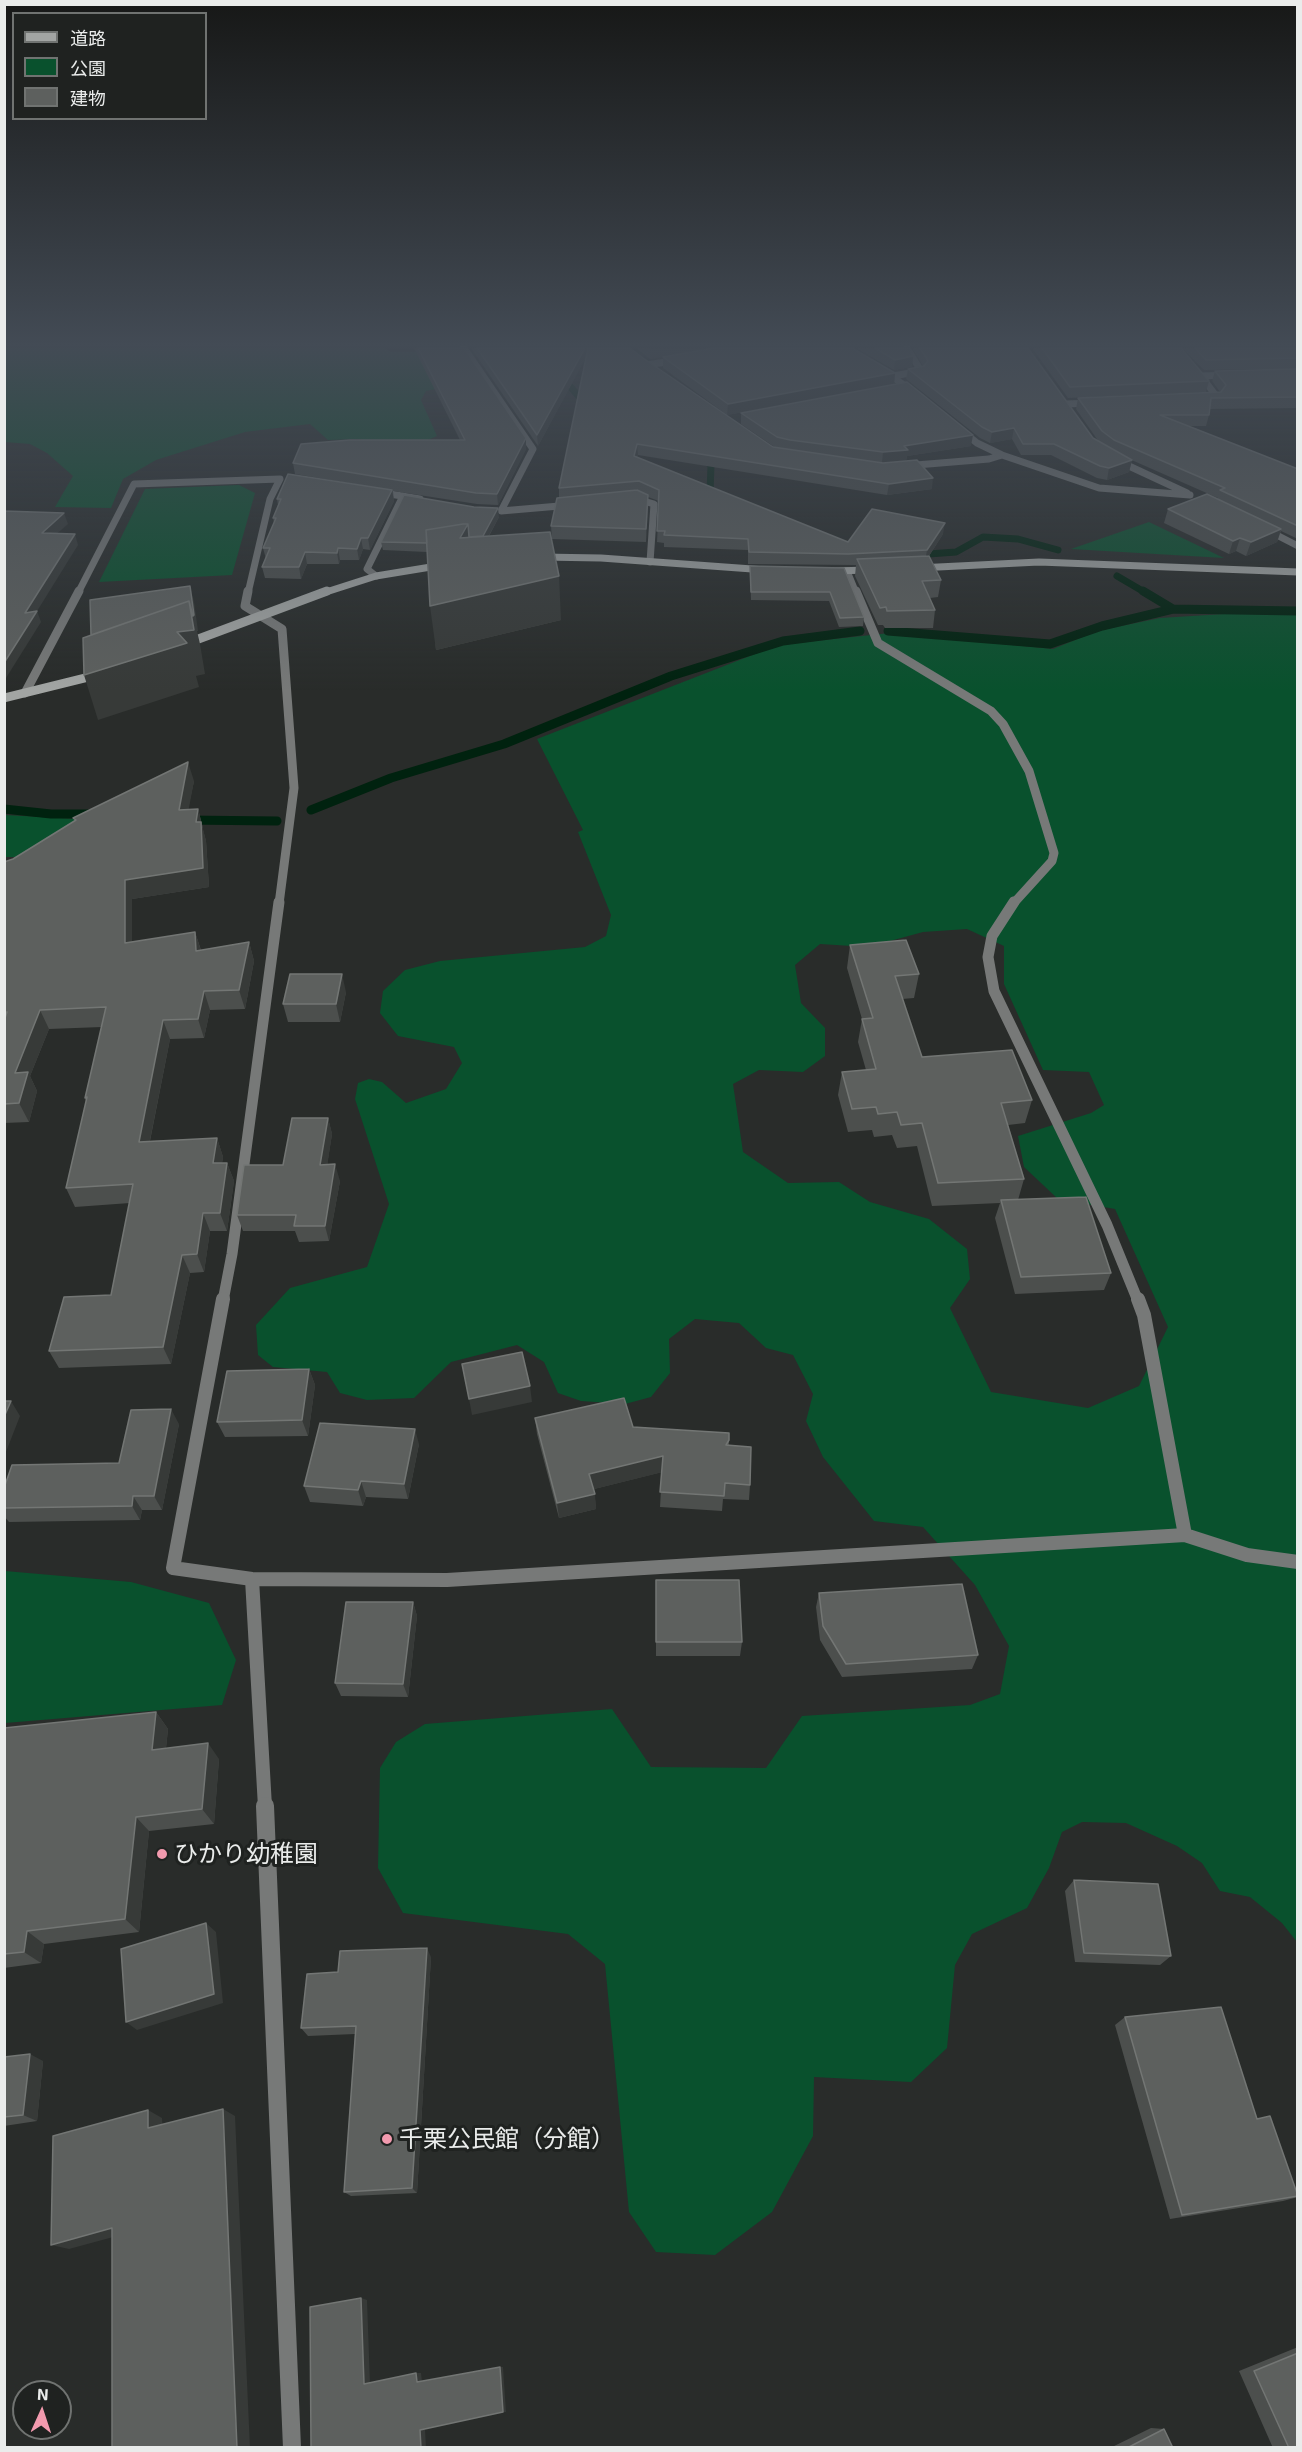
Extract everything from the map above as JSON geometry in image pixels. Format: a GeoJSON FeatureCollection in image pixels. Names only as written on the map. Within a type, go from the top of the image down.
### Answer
{"type":"FeatureCollection","features":[{"type":"Feature","properties":{"kind":"street"},"geometry":{"type":"LineString","coordinates":[[525,462],[497,511],[583,504]]}},
{"type":"Feature","properties":{"kind":"street"},"geometry":{"type":"LineString","coordinates":[[893,467],[948,462]]}},
{"type":"Feature","properties":{"kind":"street"},"geometry":{"type":"LineString","coordinates":[[1021,462],[1099,488],[1190,495]]}},
{"type":"Feature","properties":{"kind":"street"},"geometry":{"type":"LineString","coordinates":[[1122,462],[1200,500]]}},
{"type":"Feature","properties":{"kind":"street"},"geometry":{"type":"LineString","coordinates":[[25,693],[120,515],[134,484],[250,478],[290,480]]}},
{"type":"Feature","properties":{"kind":"street"},"geometry":{"type":"LineString","coordinates":[[280,479],[270,499],[245,606],[282,629],[294,788],[232,1254],[173,1568],[252,1579],[447,1580],[1185,1535],[1247,1555],[1298,1562]]}},
{"type":"Feature","properties":{"kind":"street"},"geometry":{"type":"LineString","coordinates":[[368,490],[424,500]]}},
{"type":"Feature","properties":{"kind":"street"},"geometry":{"type":"LineString","coordinates":[[376,576],[367,569],[403,496]]}},
{"type":"Feature","properties":{"kind":"street"},"geometry":{"type":"LineString","coordinates":[[627,499],[638,498],[654,504],[650,562]]}},
{"type":"Feature","properties":{"kind":"street"},"geometry":{"type":"LineString","coordinates":[[1252,523],[1298,546]]}},
{"type":"Feature","properties":{"kind":"street"},"geometry":{"type":"LineString","coordinates":[[535,557],[771,570]]}},
{"type":"Feature","properties":{"kind":"street"},"geometry":{"type":"LineString","coordinates":[[903,568],[1039,562],[1298,572]]}},
{"type":"Feature","properties":{"kind":"street"},"geometry":{"type":"LineString","coordinates":[[176,647],[259,615],[376,576],[456,563]]}},
{"type":"Feature","properties":{"kind":"street"},"geometry":{"type":"LineString","coordinates":[[825,571],[880,570]]}},
{"type":"Feature","properties":{"kind":"street"},"geometry":{"type":"LineString","coordinates":[[847,571],[878,643],[991,711],[1004,724],[1029,771],[1054,853],[1052,861],[1014,902],[992,936],[988,957],[994,991],[1107,1225],[1144,1314],[1185,1535]]}},
{"type":"Feature","properties":{"kind":"street"},"geometry":{"type":"LineString","coordinates":[[4,698],[78,681],[111,670]]}},
{"type":"Feature","properties":{"kind":"street"},"geometry":{"type":"LineString","coordinates":[[252,1579],[269,1876],[292,2448]]}},
{"type":"Feature","properties":{"kind":"green space"},"geometry":{"type":"Polygon","coordinates":[[[58,462],[152,462],[123,479],[111,508],[55,507],[73,476],[58,462]]]}},
{"type":"Feature","properties":{"kind":"green space"},"geometry":{"type":"Polygon","coordinates":[[[239,485],[255,493],[232,575],[99,582],[145,489],[239,485]]]}},
{"type":"Feature","properties":{"kind":"green space"},"geometry":{"type":"Polygon","coordinates":[[[1149,522],[1224,558],[1071,549],[1149,522]]]}},
{"type":"Feature","properties":{"kind":"green space"},"geometry":{"type":"Polygon","coordinates":[[[1240,613],[1297,614],[1297,1942],[1282,1923],[1250,1897],[1220,1891],[1202,1863],[1177,1846],[1126,1823],[1082,1822],[1062,1832],[1049,1868],[1027,1908],[972,1934],[955,1965],[947,2048],[911,2082],[814,2077],[813,2136],[772,2212],[715,2255],[656,2252],[629,2212],[605,1964],[568,1934],[403,1913],[378,1868],[380,1768],[396,1742],[425,1724],[612,1709],[651,1767],[766,1768],[802,1716],[970,1705],[1000,1694],[1009,1646],[975,1585],[923,1527],[874,1521],[823,1457],[806,1421],[813,1394],[793,1355],[766,1348],[739,1323],[695,1319],[669,1339],[670,1373],[651,1397],[625,1404],[581,1401],[558,1393],[544,1362],[517,1345],[451,1362],[414,1398],[367,1400],[340,1393],[327,1372],[273,1367],[258,1355],[256,1325],[290,1288],[367,1267],[389,1204],[355,1099],[358,1083],[369,1079],[382,1082],[406,1103],[446,1089],[462,1063],[454,1047],[398,1036],[380,1013],[383,991],[405,970],[440,961],[585,947],[606,936],[611,915],[578,832],[583,830],[537,739],[778,645],[890,633],[1053,649],[1097,631],[1160,618],[1240,613]],[[967,929],[923,932],[868,947],[820,944],[795,965],[801,1003],[825,1028],[825,1056],[803,1072],[759,1070],[733,1084],[743,1152],[788,1183],[839,1182],[870,1202],[929,1219],[967,1249],[970,1279],[950,1308],[991,1392],[1088,1408],[1139,1386],[1168,1327],[1115,1209],[1058,1199],[1024,1167],[1018,1136],[1091,1113],[1104,1105],[1089,1072],[1043,1070],[1004,984],[1004,946],[967,929]]]}},
{"type":"Feature","properties":{"kind":"green space"},"geometry":{"type":"Polygon","coordinates":[[[5,815],[96,820],[34,857],[5,857],[5,815]]]}},
{"type":"Feature","properties":{"kind":"green space"},"geometry":{"type":"Polygon","coordinates":[[[5,1571],[131,1582],[209,1603],[236,1660],[222,1705],[5,1723],[5,1571]]]}},
{"type":"Feature","properties":{"kind":"building"},"geometry":{"type":"Polygon","coordinates":[[[513,462],[497,494],[476,493],[293,463],[513,462]]]}},
{"type":"Feature","properties":{"kind":"building"},"geometry":{"type":"Polygon","coordinates":[[[564,462],[650,462],[848,542],[872,509],[945,523],[927,550],[848,554],[749,552],[748,539],[664,535],[665,531],[657,531],[659,490],[639,481],[559,488],[564,462]]]}},
{"type":"Feature","properties":{"kind":"building"},"geometry":{"type":"Polygon","coordinates":[[[753,462],[919,462],[933,478],[889,484],[753,462]]]}},
{"type":"Feature","properties":{"kind":"building"},"geometry":{"type":"Polygon","coordinates":[[[1093,462],[1125,462],[1109,468],[1093,462]]]}},
{"type":"Feature","properties":{"kind":"building"},"geometry":{"type":"Polygon","coordinates":[[[1166,462],[1281,462],[1298,469],[1298,526],[1220,490],[1225,488],[1166,462]]]}},
{"type":"Feature","properties":{"kind":"building"},"geometry":{"type":"Polygon","coordinates":[[[288,474],[392,490],[368,538],[361,538],[357,549],[338,548],[337,553],[305,552],[299,567],[262,567],[270,548],[263,548],[276,518],[273,518],[281,499],[277,499],[288,474]]]}},
{"type":"Feature","properties":{"kind":"building"},"geometry":{"type":"Polygon","coordinates":[[[637,490],[648,495],[646,529],[551,526],[557,498],[637,490]]]}},
{"type":"Feature","properties":{"kind":"building"},"geometry":{"type":"Polygon","coordinates":[[[1207,494],[1281,529],[1251,542],[1240,538],[1233,541],[1168,509],[1207,494]]]}},
{"type":"Feature","properties":{"kind":"building"},"geometry":{"type":"Polygon","coordinates":[[[404,495],[474,507],[498,508],[483,536],[469,537],[468,524],[463,524],[426,530],[427,543],[381,542],[404,495]]]}},
{"type":"Feature","properties":{"kind":"building"},"geometry":{"type":"Polygon","coordinates":[[[4,511],[64,513],[42,533],[75,534],[25,613],[37,611],[4,663],[4,511]]]}},
{"type":"Feature","properties":{"kind":"building"},"geometry":{"type":"Polygon","coordinates":[[[468,524],[460,538],[550,532],[559,576],[430,606],[426,530],[468,524]]]}},
{"type":"Feature","properties":{"kind":"building"},"geometry":{"type":"Polygon","coordinates":[[[929,556],[941,580],[922,581],[935,610],[887,611],[886,607],[880,608],[857,559],[929,556]]]}},
{"type":"Feature","properties":{"kind":"building"},"geometry":{"type":"Polygon","coordinates":[[[750,566],[844,568],[864,617],[840,618],[830,592],[751,592],[750,566]]]}},
{"type":"Feature","properties":{"kind":"building"},"geometry":{"type":"Polygon","coordinates":[[[190,586],[193,616],[189,601],[91,635],[90,600],[190,586]]]}},
{"type":"Feature","properties":{"kind":"building"},"geometry":{"type":"Polygon","coordinates":[[[189,601],[194,630],[177,632],[187,643],[84,675],[83,638],[189,601]]]}},
{"type":"Feature","properties":{"kind":"building"},"geometry":{"type":"Polygon","coordinates":[[[188,762],[179,810],[198,809],[196,822],[201,822],[203,868],[125,880],[125,943],[195,932],[196,951],[249,942],[239,990],[204,991],[198,1019],[163,1020],[139,1142],[217,1138],[213,1163],[227,1163],[220,1213],[203,1213],[197,1254],[182,1255],[163,1347],[49,1351],[64,1297],[111,1295],[133,1184],[66,1188],[106,1007],[40,1010],[15,1073],[28,1072],[19,1103],[4,1104],[4,1021],[7,1012],[4,1012],[4,862],[13,859],[76,820],[73,818],[188,762]]]}},
{"type":"Feature","properties":{"kind":"building"},"geometry":{"type":"Polygon","coordinates":[[[906,940],[919,974],[895,976],[922,1057],[1012,1050],[1032,1100],[1001,1103],[1024,1179],[938,1183],[922,1123],[901,1125],[897,1112],[878,1114],[876,1107],[852,1109],[842,1072],[876,1069],[862,1019],[873,1018],[850,945],[906,940]]]}},
{"type":"Feature","properties":{"kind":"building"},"geometry":{"type":"Polygon","coordinates":[[[290,974],[342,974],[336,1004],[283,1004],[290,974]]]}},
{"type":"Feature","properties":{"kind":"building"},"geometry":{"type":"Polygon","coordinates":[[[292,1118],[328,1118],[320,1165],[335,1164],[325,1226],[294,1226],[296,1215],[237,1215],[244,1165],[283,1165],[292,1118]]]}},
{"type":"Feature","properties":{"kind":"building"},"geometry":{"type":"Polygon","coordinates":[[[1086,1197],[1111,1273],[1021,1277],[1001,1200],[1086,1197]]]}},
{"type":"Feature","properties":{"kind":"building"},"geometry":{"type":"Polygon","coordinates":[[[522,1352],[530,1386],[469,1399],[462,1364],[522,1352]]]}},
{"type":"Feature","properties":{"kind":"building"},"geometry":{"type":"Polygon","coordinates":[[[309,1369],[302,1420],[217,1422],[227,1371],[309,1369]]]}},
{"type":"Feature","properties":{"kind":"building"},"geometry":{"type":"Polygon","coordinates":[[[624,1398],[633,1427],[729,1433],[726,1445],[751,1447],[750,1485],[725,1483],[724,1496],[660,1492],[663,1456],[589,1474],[595,1494],[557,1503],[535,1418],[624,1398]]]}},
{"type":"Feature","properties":{"kind":"building"},"geometry":{"type":"Polygon","coordinates":[[[4,1401],[11,1401],[4,1417],[4,1401]]]}},
{"type":"Feature","properties":{"kind":"building"},"geometry":{"type":"Polygon","coordinates":[[[171,1409],[154,1496],[133,1496],[132,1506],[4,1508],[4,1488],[12,1465],[119,1463],[131,1410],[171,1409]]]}},
{"type":"Feature","properties":{"kind":"building"},"geometry":{"type":"Polygon","coordinates":[[[320,1423],[415,1429],[404,1484],[361,1481],[358,1490],[304,1486],[320,1423]]]}},
{"type":"Feature","properties":{"kind":"building"},"geometry":{"type":"Polygon","coordinates":[[[656,1580],[739,1580],[742,1642],[656,1642],[656,1580]]]}},
{"type":"Feature","properties":{"kind":"building"},"geometry":{"type":"Polygon","coordinates":[[[962,1584],[978,1655],[846,1664],[823,1626],[819,1593],[962,1584]]]}},
{"type":"Feature","properties":{"kind":"building"},"geometry":{"type":"Polygon","coordinates":[[[346,1602],[413,1602],[403,1684],[335,1683],[346,1602]]]}},
{"type":"Feature","properties":{"kind":"building"},"geometry":{"type":"Polygon","coordinates":[[[156,1712],[152,1750],[208,1743],[202,1809],[136,1817],[125,1919],[27,1931],[24,1952],[4,1954],[4,1728],[156,1712]]]}},
{"type":"Feature","properties":{"kind":"building"},"geometry":{"type":"Polygon","coordinates":[[[1074,1880],[1158,1884],[1171,1956],[1084,1953],[1074,1880]]]}},
{"type":"Feature","properties":{"kind":"building"},"geometry":{"type":"Polygon","coordinates":[[[206,1923],[214,1994],[126,2022],[121,1949],[206,1923]]]}},
{"type":"Feature","properties":{"kind":"building"},"geometry":{"type":"Polygon","coordinates":[[[427,1948],[412,2188],[344,2192],[356,2026],[301,2028],[307,1974],[338,1972],[340,1951],[427,1948]]]}},
{"type":"Feature","properties":{"kind":"building"},"geometry":{"type":"Polygon","coordinates":[[[1221,2007],[1257,2119],[1270,2116],[1298,2196],[1182,2215],[1125,2017],[1221,2007]]]}},
{"type":"Feature","properties":{"kind":"building"},"geometry":{"type":"Polygon","coordinates":[[[30,2054],[23,2115],[4,2117],[4,2057],[30,2054]]]}},
{"type":"Feature","properties":{"kind":"building"},"geometry":{"type":"Polygon","coordinates":[[[223,2109],[237,2448],[112,2448],[112,2228],[51,2245],[53,2136],[148,2110],[148,2128],[223,2109]]]}},
{"type":"Feature","properties":{"kind":"building"},"geometry":{"type":"Polygon","coordinates":[[[361,2298],[364,2384],[416,2373],[417,2382],[500,2367],[503,2412],[420,2430],[421,2448],[311,2448],[310,2307],[361,2298]]]}},
{"type":"Feature","properties":{"kind":"building"},"geometry":{"type":"Polygon","coordinates":[[[1298,2353],[1298,2448],[1289,2448],[1254,2371],[1298,2353]]]}},
{"type":"Feature","properties":{"kind":"building"},"geometry":{"type":"Polygon","coordinates":[[[1164,2429],[1173,2448],[1127,2448],[1164,2429]]]}},
{"type":"Feature","properties":{"kind":"waterway"},"geometry":{"type":"LineString","coordinates":[[707,462],[711,465],[710,493],[717,497]]}},
{"type":"Feature","properties":{"kind":"waterway"},"geometry":{"type":"LineString","coordinates":[[915,555],[956,552],[983,537],[1018,539],[1058,550]]}},
{"type":"Feature","properties":{"kind":"waterway"},"geometry":{"type":"LineString","coordinates":[[1117,576],[1146,593]]}},
{"type":"Feature","properties":{"kind":"waterway"},"geometry":{"type":"LineString","coordinates":[[1143,591],[1173,609]]}},
{"type":"Feature","properties":{"kind":"waterway"},"geometry":{"type":"LineString","coordinates":[[888,631],[1050,644],[1102,626],[1173,609]]}},
{"type":"Feature","properties":{"kind":"waterway"},"geometry":{"type":"LineString","coordinates":[[1173,609],[1298,611]]}},
{"type":"Feature","properties":{"kind":"waterway"},"geometry":{"type":"LineString","coordinates":[[311,810],[391,778],[504,744],[671,676],[783,641],[860,631]]}},
{"type":"Feature","properties":{"kind":"waterway"},"geometry":{"type":"LineString","coordinates":[[4,809],[51,814],[96,814]]}},
{"type":"Feature","properties":{"kind":"waterway"},"geometry":{"type":"LineString","coordinates":[[185,820],[277,821]]}},
{"type":"Feature","properties":{"kind":"place","name":"ひかり幼稚園"},"geometry":{"type":"Point","coordinates":[162,1854]}},
{"type":"Feature","properties":{"kind":"place","name":"千栗公民館（分館）"},"geometry":{"type":"Point","coordinates":[387,2139]}}]}
